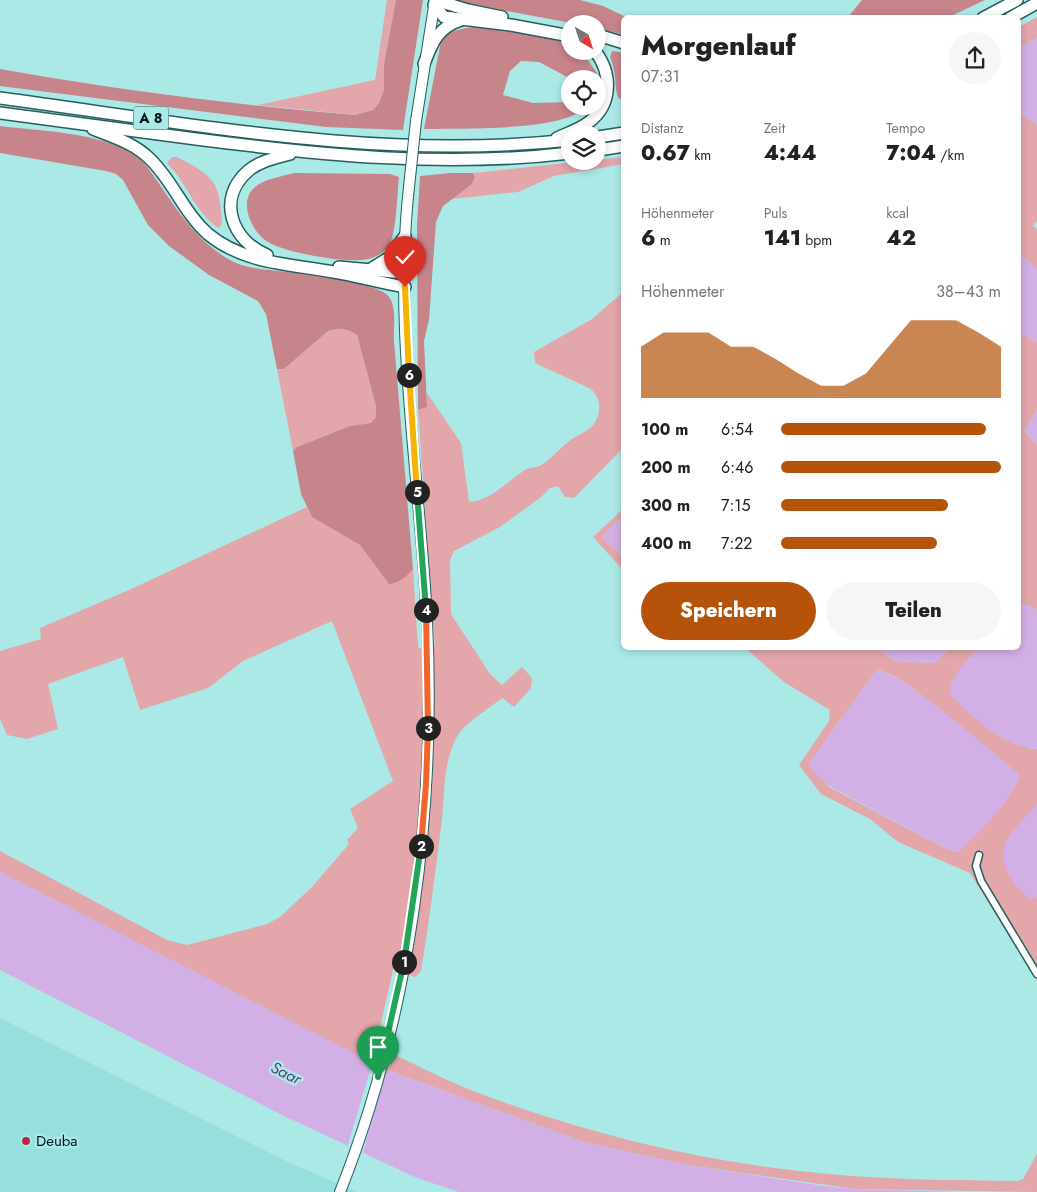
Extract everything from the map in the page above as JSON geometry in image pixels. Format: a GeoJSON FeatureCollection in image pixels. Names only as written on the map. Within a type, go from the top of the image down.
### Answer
{"type":"FeatureCollection","features":[{"type":"Feature","properties":{"kind":"highway"},"geometry":{"type":"LineString","coordinates":[[989,15],[1017,0]]}},
{"type":"Feature","properties":{"kind":"highway"},"geometry":{"type":"LineString","coordinates":[[435,2],[444,17],[511,25],[561,34]]}},
{"type":"Feature","properties":{"kind":"highway"},"geometry":{"type":"LineString","coordinates":[[435,2],[561,27]]}},
{"type":"Feature","properties":{"kind":"highway"},"geometry":{"type":"LineString","coordinates":[[1015,15],[1037,2]]}},
{"type":"Feature","properties":{"kind":"highway"},"geometry":{"type":"LineString","coordinates":[[424,64],[438,33],[461,20]]}},
{"type":"Feature","properties":{"kind":"highway"},"geometry":{"type":"LineString","coordinates":[[606,38],[621,43]]}},
{"type":"Feature","properties":{"kind":"highway"},"geometry":{"type":"LineString","coordinates":[[545,143],[585,125],[600,110],[605,101],[608,84],[604,65],[601,60]]}},
{"type":"Feature","properties":{"kind":"highway","name":"A 8"},"geometry":{"type":"LineString","coordinates":[[0,98],[354,143],[454,146],[561,141]]}},
{"type":"Feature","properties":{"kind":"highway","name":"A 8"},"geometry":{"type":"LineString","coordinates":[[0,113],[298,152],[389,159],[451,160],[561,154]]}},
{"type":"Feature","properties":{"kind":"highway"},"geometry":{"type":"LineString","coordinates":[[77,123],[126,142],[146,155],[202,228],[216,240],[234,250],[269,262],[332,272],[405,287]]}},
{"type":"Feature","properties":{"kind":"highway"},"geometry":{"type":"LineString","coordinates":[[606,136],[621,133]]}},
{"type":"Feature","properties":{"kind":"highway"},"geometry":{"type":"LineString","coordinates":[[606,149],[621,146]]}},
{"type":"Feature","properties":{"kind":"highway"},"geometry":{"type":"LineString","coordinates":[[298,152],[258,164],[238,182],[232,201],[231,214],[240,236],[251,248],[270,256],[404,273]]}},
{"type":"Feature","properties":{"kind":"highway"},"geometry":{"type":"LineString","coordinates":[[369,270],[390,257],[405,236]]}},
{"type":"Feature","properties":{"kind":"main road"},"geometry":{"type":"LineString","coordinates":[[340,1192],[363,1128],[378,1077],[404,961],[416,890],[426,784],[428,647],[409,392],[404,273],[405,236],[416,121],[435,2]]}},
{"type":"Feature","properties":{"kind":"street"},"geometry":{"type":"LineString","coordinates":[[979,855],[977,873],[1037,974]]}},
{"type":"Feature","properties":{"kind":"shaded area"},"geometry":{"type":"Polygon","coordinates":[[[387,0],[396,0],[384,64],[384,90],[379,103],[373,110],[355,115],[258,105],[375,80],[387,0]]]}},
{"type":"Feature","properties":{"kind":"shaded area"},"geometry":{"type":"Polygon","coordinates":[[[396,0],[423,0],[403,130],[326,127],[0,86],[0,69],[88,84],[177,96],[355,115],[373,110],[379,103],[384,90],[384,64],[396,0]]]}},
{"type":"Feature","properties":{"kind":"shaded area"},"geometry":{"type":"Polygon","coordinates":[[[456,0],[580,0],[603,6],[622,15],[621,34],[606,30],[606,15],[561,15],[561,21],[463,3],[456,0]]]}},
{"type":"Feature","properties":{"kind":"shaded area"},"geometry":{"type":"Polygon","coordinates":[[[862,0],[985,0],[953,15],[850,15],[862,0]]]}},
{"type":"Feature","properties":{"kind":"shaded area"},"geometry":{"type":"Polygon","coordinates":[[[1037,17],[1037,38],[1021,47],[1021,26],[1037,17]]]}},
{"type":"Feature","properties":{"kind":"shaded area"},"geometry":{"type":"Polygon","coordinates":[[[475,27],[519,32],[561,41],[561,60],[588,60],[595,70],[561,70],[561,74],[539,62],[521,61],[510,71],[503,95],[533,103],[561,102],[561,115],[572,115],[558,120],[510,127],[424,129],[441,41],[448,34],[460,29],[475,27]]]}},
{"type":"Feature","properties":{"kind":"shaded area"},"geometry":{"type":"Polygon","coordinates":[[[612,51],[621,52],[621,99],[618,98],[614,69],[610,57],[612,51]]]}},
{"type":"Feature","properties":{"kind":"shaded area"},"geometry":{"type":"Polygon","coordinates":[[[1021,113],[1037,125],[1037,221],[1033,226],[1037,229],[1037,269],[1021,256],[1021,113]]]}},
{"type":"Feature","properties":{"kind":"shaded area"},"geometry":{"type":"Polygon","coordinates":[[[0,126],[86,137],[103,141],[133,154],[142,161],[178,211],[202,239],[221,255],[232,261],[252,268],[350,281],[374,288],[388,296],[394,314],[394,341],[413,569],[408,574],[399,581],[389,584],[360,545],[312,517],[301,494],[293,451],[297,447],[350,426],[371,423],[376,417],[376,406],[357,335],[343,329],[328,331],[284,369],[277,369],[266,314],[258,301],[209,275],[169,246],[148,225],[123,180],[116,174],[106,171],[0,153],[0,126]]]}},
{"type":"Feature","properties":{"kind":"shaded area"},"geometry":{"type":"Polygon","coordinates":[[[172,157],[177,157],[199,169],[213,182],[217,189],[221,210],[222,224],[219,228],[204,215],[167,163],[172,157]]]}},
{"type":"Feature","properties":{"kind":"shaded area"},"geometry":{"type":"Polygon","coordinates":[[[621,157],[621,165],[606,167],[606,159],[621,157]]]}},
{"type":"Feature","properties":{"kind":"shaded area"},"geometry":{"type":"Polygon","coordinates":[[[561,164],[561,170],[589,170],[554,176],[518,192],[451,199],[472,184],[475,177],[473,173],[561,164]]]}},
{"type":"Feature","properties":{"kind":"shaded area"},"geometry":{"type":"Polygon","coordinates":[[[294,173],[390,174],[399,177],[394,231],[387,248],[371,258],[359,260],[332,259],[288,250],[262,238],[249,218],[247,211],[248,196],[261,183],[294,173]]]}},
{"type":"Feature","properties":{"kind":"shaded area"},"geometry":{"type":"Polygon","coordinates":[[[473,173],[475,177],[472,184],[443,206],[436,222],[429,320],[424,341],[427,407],[418,410],[417,225],[420,176],[473,173]]]}},
{"type":"Feature","properties":{"kind":"shaded area"},"geometry":{"type":"Polygon","coordinates":[[[621,294],[621,450],[574,498],[565,497],[558,486],[550,488],[541,497],[500,527],[454,551],[450,560],[451,614],[490,674],[502,685],[522,667],[532,678],[531,688],[514,707],[502,698],[461,730],[453,745],[445,780],[439,845],[421,971],[415,977],[409,975],[411,963],[395,961],[372,1064],[0,872],[0,851],[167,940],[187,945],[267,924],[280,917],[312,887],[349,844],[347,840],[358,828],[350,809],[393,781],[332,621],[243,661],[208,688],[140,710],[123,657],[48,684],[58,729],[27,739],[7,735],[0,719],[0,651],[41,639],[40,628],[129,590],[307,507],[312,517],[360,545],[389,584],[413,569],[418,648],[435,646],[418,410],[427,407],[427,393],[461,443],[469,502],[485,498],[525,470],[543,464],[568,442],[587,431],[597,419],[599,405],[597,397],[591,389],[535,363],[534,352],[592,319],[621,294]]]}},
{"type":"Feature","properties":{"kind":"shaded area"},"geometry":{"type":"Polygon","coordinates":[[[337,328],[348,329],[357,335],[376,406],[376,417],[371,423],[350,426],[297,447],[293,451],[277,369],[284,369],[328,331],[337,328]]]}},
{"type":"Feature","properties":{"kind":"shaded area"},"geometry":{"type":"Polygon","coordinates":[[[1021,334],[1037,342],[1037,410],[1024,431],[1037,445],[1037,610],[1024,604],[1021,605],[1021,334]]]}},
{"type":"Feature","properties":{"kind":"shaded area"},"geometry":{"type":"Polygon","coordinates":[[[621,511],[621,518],[602,537],[621,555],[621,568],[593,537],[621,511]]]}},
{"type":"Feature","properties":{"kind":"shaded area"},"geometry":{"type":"Polygon","coordinates":[[[747,650],[880,650],[895,661],[934,663],[947,650],[976,650],[951,682],[1031,749],[1037,749],[1037,804],[1006,842],[1030,899],[1037,897],[1037,981],[970,873],[898,842],[870,819],[821,794],[799,765],[829,721],[830,710],[784,682],[747,650]],[[877,670],[809,763],[829,787],[947,849],[958,852],[997,811],[1020,778],[949,716],[907,684],[890,674],[877,670]]]}},
{"type":"Feature","properties":{"kind":"shaded area"},"geometry":{"type":"Polygon","coordinates":[[[0,1018],[284,1160],[357,1192],[0,1192],[0,1018]]]}},
{"type":"Feature","properties":{"kind":"shaded area"},"geometry":{"type":"Polygon","coordinates":[[[391,1053],[466,1088],[532,1112],[615,1137],[700,1156],[742,1163],[852,1176],[1017,1181],[1023,1179],[1037,1154],[1037,1192],[855,1189],[688,1165],[587,1143],[387,1070],[391,1053]]]}},
{"type":"Feature","properties":{"kind":"water"},"geometry":{"type":"Polygon","coordinates":[[[1037,38],[1037,125],[1021,113],[1021,47],[1037,38]]]}},
{"type":"Feature","properties":{"kind":"water"},"geometry":{"type":"Polygon","coordinates":[[[1021,256],[1037,269],[1037,343],[1021,334],[1021,256]]]}},
{"type":"Feature","properties":{"kind":"water"},"geometry":{"type":"Polygon","coordinates":[[[1037,410],[1037,445],[1024,431],[1037,410]]]}},
{"type":"Feature","properties":{"kind":"water"},"geometry":{"type":"Polygon","coordinates":[[[621,518],[621,555],[602,537],[621,518]]]}},
{"type":"Feature","properties":{"kind":"water"},"geometry":{"type":"Polygon","coordinates":[[[1024,604],[1037,610],[1037,749],[1013,743],[991,731],[952,697],[950,691],[951,684],[958,671],[976,650],[1021,650],[1021,605],[1024,604]]]}},
{"type":"Feature","properties":{"kind":"water"},"geometry":{"type":"Polygon","coordinates":[[[880,650],[947,650],[934,663],[895,661],[880,650]]]}},
{"type":"Feature","properties":{"kind":"water"},"geometry":{"type":"Polygon","coordinates":[[[877,670],[889,674],[926,698],[1017,772],[1020,778],[1008,798],[992,818],[958,852],[947,849],[829,786],[812,770],[809,763],[877,670]]]}},
{"type":"Feature","properties":{"kind":"water"},"geometry":{"type":"Polygon","coordinates":[[[1037,804],[1037,897],[1030,899],[1012,879],[1003,857],[1008,838],[1037,804]]]}},
{"type":"Feature","properties":{"kind":"water","name":"Saar"},"geometry":{"type":"Polygon","coordinates":[[[0,872],[387,1070],[587,1143],[688,1165],[824,1186],[855,1189],[957,1192],[459,1192],[417,1178],[284,1116],[0,970],[0,872]]]}},
{"type":"Feature","properties":{"kind":"pier"},"geometry":{"type":"Polygon","coordinates":[[[373,1061],[387,1068],[362,1155],[347,1148],[373,1061]]]}},
{"type":"Feature","properties":{"kind":"place","name":"Deuba"},"geometry":{"type":"Point","coordinates":[26,1141]}},
{"type":"Feature","properties":{"kind":"route"},"geometry":{"type":"LineString","coordinates":[[378,1077],[391,1028],[409,933],[420,856],[426,784],[428,709],[427,620],[409,392],[405,287]]}}]}
